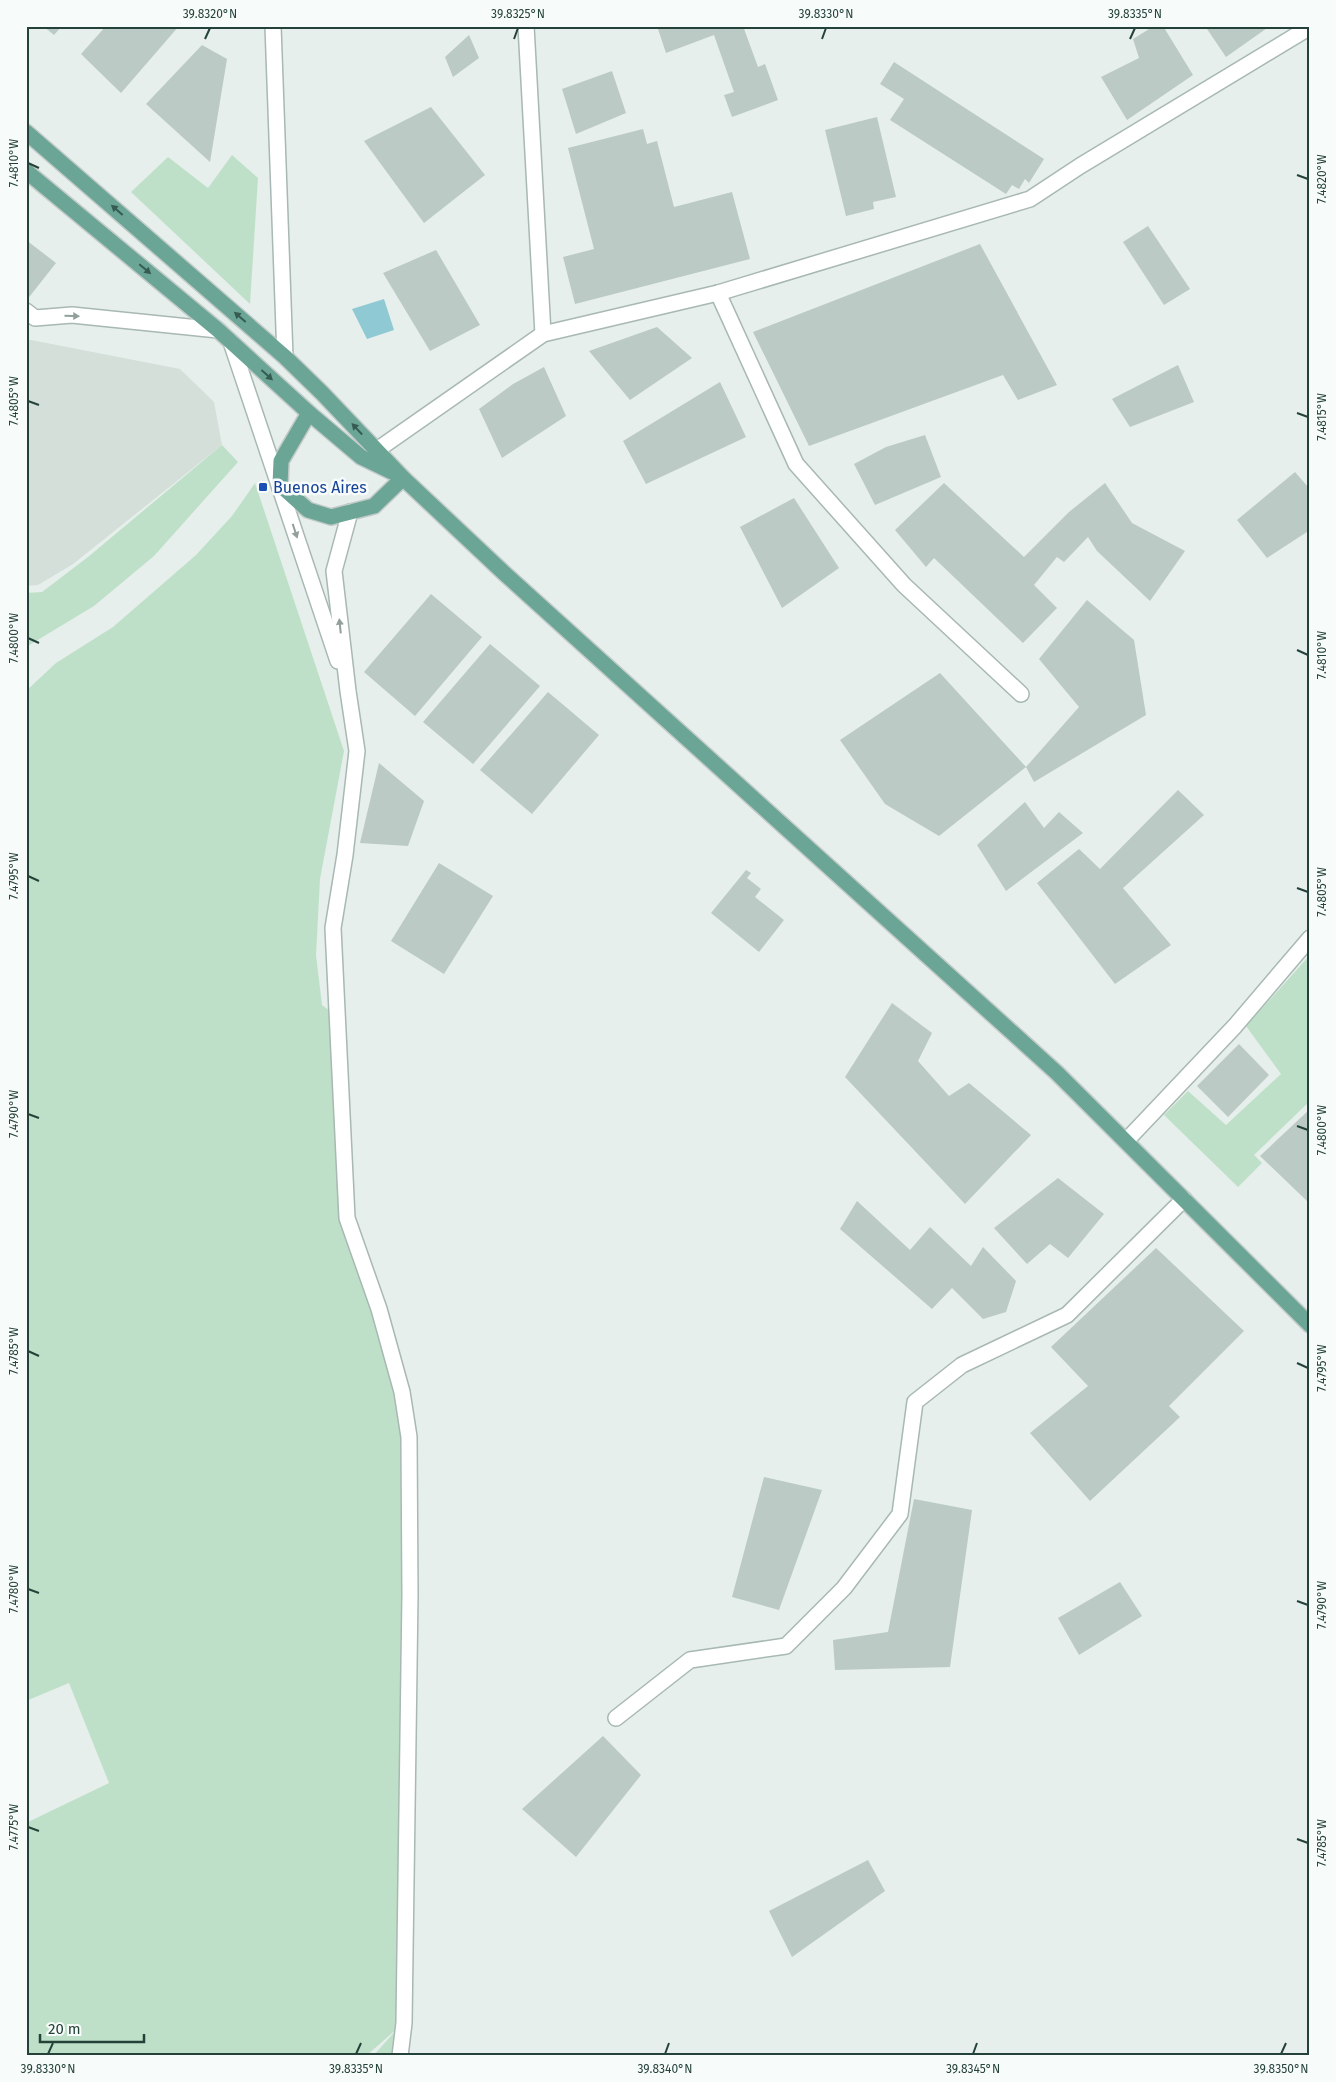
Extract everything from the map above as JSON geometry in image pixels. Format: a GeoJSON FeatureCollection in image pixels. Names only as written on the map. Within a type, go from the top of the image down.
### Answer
{"type":"FeatureCollection","features":[{"type":"Feature","properties":{"kind":"main road"},"geometry":{"type":"LineString","coordinates":[[26,132],[286,357],[403,478],[511,579],[1058,1073],[1310,1325]]}},
{"type":"Feature","properties":{"kind":"main road"},"geometry":{"type":"LineString","coordinates":[[26,171],[218,330],[309,413],[361,457],[403,478]]}},
{"type":"Feature","properties":{"kind":"main road"},"geometry":{"type":"LineString","coordinates":[[309,413],[282,461],[280,485],[308,510],[331,517],[374,506],[403,478]]}},
{"type":"Feature","properties":{"kind":"street"},"geometry":{"type":"LineString","coordinates":[[273,26],[286,357]]}},
{"type":"Feature","properties":{"kind":"street"},"geometry":{"type":"LineString","coordinates":[[526,26],[543,334]]}},
{"type":"Feature","properties":{"kind":"street"},"geometry":{"type":"LineString","coordinates":[[377,450],[543,334],[718,293],[1030,199],[1080,166],[1310,28]]}},
{"type":"Feature","properties":{"kind":"street"},"geometry":{"type":"LineString","coordinates":[[718,293],[796,464],[904,585],[1021,694]]}},
{"type":"Feature","properties":{"kind":"street"},"geometry":{"type":"LineString","coordinates":[[26,311],[36,318],[72,315],[218,330]]}},
{"type":"Feature","properties":{"kind":"street"},"geometry":{"type":"LineString","coordinates":[[231,342],[348,691]]}},
{"type":"Feature","properties":{"kind":"street"},"geometry":{"type":"LineString","coordinates":[[350,512],[334,571],[357,751],[345,855],[333,928],[347,1218],[379,1309],[402,1392],[409,1437],[410,1595],[404,2023],[400,2056]]}},
{"type":"Feature","properties":{"kind":"street"},"geometry":{"type":"LineString","coordinates":[[1126,1141],[1235,1026],[1310,938]]}},
{"type":"Feature","properties":{"kind":"street"},"geometry":{"type":"LineString","coordinates":[[616,1718],[690,1660],[786,1646],[844,1588],[900,1514],[915,1402],[962,1365],[1067,1315],[1184,1199]]}},
{"type":"Feature","properties":{"kind":"shaded area"},"geometry":{"type":"Polygon","coordinates":[[[26,339],[180,369],[214,402],[222,445],[73,564],[38,585],[26,586],[26,339]]]}},
{"type":"Feature","properties":{"kind":"green space"},"geometry":{"type":"Polygon","coordinates":[[[232,155],[258,178],[250,304],[131,192],[168,157],[208,188],[232,155]]]}},
{"type":"Feature","properties":{"kind":"green space"},"geometry":{"type":"Polygon","coordinates":[[[222,445],[238,462],[154,556],[94,606],[26,647],[26,593],[42,592],[88,557],[222,445]]]}},
{"type":"Feature","properties":{"kind":"green space"},"geometry":{"type":"Polygon","coordinates":[[[255,483],[344,751],[320,879],[316,955],[322,1005],[337,1016],[347,1218],[402,1392],[409,1437],[410,1595],[404,2023],[396,2056],[373,2056],[399,2027],[366,2056],[26,2056],[26,1823],[109,1783],[69,1683],[26,1701],[26,691],[56,663],[113,627],[196,555],[232,516],[255,483]]]}},
{"type":"Feature","properties":{"kind":"green space"},"geometry":{"type":"Polygon","coordinates":[[[1310,955],[1310,1101],[1254,1155],[1262,1163],[1238,1187],[1164,1115],[1188,1091],[1226,1125],[1281,1074],[1246,1026],[1310,955]]]}},
{"type":"Feature","properties":{"kind":"water"},"geometry":{"type":"Polygon","coordinates":[[[384,299],[394,330],[367,339],[352,309],[384,299]]]}},
{"type":"Feature","properties":{"kind":"building"},"geometry":{"type":"Polygon","coordinates":[[[43,26],[62,26],[54,35],[43,26]]]}},
{"type":"Feature","properties":{"kind":"building"},"geometry":{"type":"Polygon","coordinates":[[[106,26],[179,26],[121,93],[81,54],[106,26]]]}},
{"type":"Feature","properties":{"kind":"building"},"geometry":{"type":"Polygon","coordinates":[[[657,26],[743,26],[758,67],[765,64],[778,100],[732,117],[724,95],[734,92],[714,35],[666,53],[657,26]]]}},
{"type":"Feature","properties":{"kind":"building"},"geometry":{"type":"Polygon","coordinates":[[[1154,26],[1163,26],[1193,75],[1127,120],[1101,77],[1139,58],[1133,39],[1154,26]]]}},
{"type":"Feature","properties":{"kind":"building"},"geometry":{"type":"Polygon","coordinates":[[[1205,26],[1270,26],[1226,57],[1205,26]]]}},
{"type":"Feature","properties":{"kind":"building"},"geometry":{"type":"Polygon","coordinates":[[[469,35],[479,58],[453,77],[445,57],[469,35]]]}},
{"type":"Feature","properties":{"kind":"building"},"geometry":{"type":"Polygon","coordinates":[[[202,45],[227,59],[210,162],[146,104],[202,45]]]}},
{"type":"Feature","properties":{"kind":"building"},"geometry":{"type":"Polygon","coordinates":[[[894,62],[1044,159],[1029,183],[1025,179],[1019,189],[1012,185],[1006,194],[890,120],[904,99],[880,84],[894,62]]]}},
{"type":"Feature","properties":{"kind":"building"},"geometry":{"type":"Polygon","coordinates":[[[612,71],[626,113],[576,134],[562,89],[612,71]]]}},
{"type":"Feature","properties":{"kind":"building"},"geometry":{"type":"Polygon","coordinates":[[[431,107],[485,175],[424,223],[364,141],[431,107]]]}},
{"type":"Feature","properties":{"kind":"building"},"geometry":{"type":"Polygon","coordinates":[[[877,117],[896,197],[873,202],[874,209],[846,216],[825,130],[877,117]]]}},
{"type":"Feature","properties":{"kind":"building"},"geometry":{"type":"Polygon","coordinates":[[[643,129],[647,144],[657,141],[674,207],[732,192],[750,259],[575,304],[563,257],[594,249],[568,148],[643,129]]]}},
{"type":"Feature","properties":{"kind":"building"},"geometry":{"type":"Polygon","coordinates":[[[1148,226],[1190,289],[1164,305],[1123,242],[1148,226]]]}},
{"type":"Feature","properties":{"kind":"building"},"geometry":{"type":"Polygon","coordinates":[[[26,240],[56,263],[26,301],[26,240]]]}},
{"type":"Feature","properties":{"kind":"building"},"geometry":{"type":"Polygon","coordinates":[[[980,244],[1057,385],[1018,400],[1003,375],[809,446],[753,332],[980,244]]]}},
{"type":"Feature","properties":{"kind":"building"},"geometry":{"type":"Polygon","coordinates":[[[436,250],[480,325],[430,351],[383,273],[436,250]]]}},
{"type":"Feature","properties":{"kind":"building"},"geometry":{"type":"Polygon","coordinates":[[[657,327],[692,358],[630,400],[589,351],[657,327]]]}},
{"type":"Feature","properties":{"kind":"building"},"geometry":{"type":"Polygon","coordinates":[[[1178,365],[1194,402],[1130,427],[1112,399],[1178,365]]]}},
{"type":"Feature","properties":{"kind":"building"},"geometry":{"type":"Polygon","coordinates":[[[544,367],[566,416],[502,458],[479,409],[513,384],[544,367]]]}},
{"type":"Feature","properties":{"kind":"building"},"geometry":{"type":"Polygon","coordinates":[[[720,382],[746,437],[646,484],[623,441],[720,382]]]}},
{"type":"Feature","properties":{"kind":"building"},"geometry":{"type":"Polygon","coordinates":[[[925,435],[941,477],[875,505],[854,464],[886,447],[925,435]]]}},
{"type":"Feature","properties":{"kind":"building"},"geometry":{"type":"Polygon","coordinates":[[[1295,472],[1308,487],[1310,486],[1310,530],[1267,558],[1237,520],[1295,472]]]}},
{"type":"Feature","properties":{"kind":"building"},"geometry":{"type":"Polygon","coordinates":[[[944,483],[1024,557],[1069,512],[1105,483],[1132,523],[1185,551],[1150,601],[1097,551],[1088,537],[1064,562],[1057,557],[1034,585],[1057,608],[1023,643],[934,558],[926,567],[895,530],[944,483]]]}},
{"type":"Feature","properties":{"kind":"building"},"geometry":{"type":"Polygon","coordinates":[[[794,498],[839,568],[782,608],[740,527],[794,498]]]}},
{"type":"Feature","properties":{"kind":"building"},"geometry":{"type":"Polygon","coordinates":[[[431,594],[482,637],[415,716],[364,672],[431,594]]]}},
{"type":"Feature","properties":{"kind":"building"},"geometry":{"type":"Polygon","coordinates":[[[1087,600],[1134,640],[1146,715],[1034,782],[1026,767],[1079,707],[1039,659],[1087,600]]]}},
{"type":"Feature","properties":{"kind":"building"},"geometry":{"type":"Polygon","coordinates":[[[490,644],[540,686],[473,764],[423,722],[490,644]]]}},
{"type":"Feature","properties":{"kind":"building"},"geometry":{"type":"Polygon","coordinates":[[[940,673],[1026,767],[939,836],[885,804],[840,740],[940,673]]]}},
{"type":"Feature","properties":{"kind":"building"},"geometry":{"type":"Polygon","coordinates":[[[548,692],[599,735],[532,814],[480,770],[548,692]]]}},
{"type":"Feature","properties":{"kind":"building"},"geometry":{"type":"Polygon","coordinates":[[[379,763],[424,801],[408,846],[360,843],[379,763]]]}},
{"type":"Feature","properties":{"kind":"building"},"geometry":{"type":"Polygon","coordinates":[[[1178,790],[1204,815],[1123,888],[1171,945],[1115,984],[1037,883],[1079,849],[1100,869],[1178,790]]]}},
{"type":"Feature","properties":{"kind":"building"},"geometry":{"type":"Polygon","coordinates":[[[1025,802],[1044,828],[1059,812],[1083,833],[1006,891],[977,845],[1025,802]]]}},
{"type":"Feature","properties":{"kind":"building"},"geometry":{"type":"Polygon","coordinates":[[[439,863],[493,896],[444,974],[391,941],[439,863]]]}},
{"type":"Feature","properties":{"kind":"building"},"geometry":{"type":"Polygon","coordinates":[[[746,870],[751,873],[747,878],[761,889],[755,897],[784,920],[759,952],[711,913],[746,870]]]}},
{"type":"Feature","properties":{"kind":"building"},"geometry":{"type":"Polygon","coordinates":[[[892,1003],[932,1033],[918,1061],[949,1096],[969,1083],[1031,1135],[965,1204],[845,1077],[892,1003]]]}},
{"type":"Feature","properties":{"kind":"building"},"geometry":{"type":"Polygon","coordinates":[[[1239,1044],[1269,1075],[1228,1117],[1197,1086],[1239,1044]]]}},
{"type":"Feature","properties":{"kind":"building"},"geometry":{"type":"Polygon","coordinates":[[[1310,1109],[1310,1201],[1308,1202],[1260,1156],[1310,1109]]]}},
{"type":"Feature","properties":{"kind":"building"},"geometry":{"type":"Polygon","coordinates":[[[1058,1178],[1104,1214],[1068,1258],[1050,1244],[1027,1264],[994,1228],[1058,1178]]]}},
{"type":"Feature","properties":{"kind":"building"},"geometry":{"type":"Polygon","coordinates":[[[857,1201],[910,1250],[930,1227],[971,1266],[983,1247],[1016,1281],[1006,1312],[983,1319],[952,1288],[932,1309],[840,1229],[857,1201]]]}},
{"type":"Feature","properties":{"kind":"building"},"geometry":{"type":"Polygon","coordinates":[[[1156,1248],[1244,1331],[1169,1406],[1180,1417],[1090,1501],[1030,1433],[1088,1386],[1051,1347],[1156,1248]]]}},
{"type":"Feature","properties":{"kind":"building"},"geometry":{"type":"Polygon","coordinates":[[[764,1477],[822,1490],[779,1610],[732,1597],[764,1477]]]}},
{"type":"Feature","properties":{"kind":"building"},"geometry":{"type":"Polygon","coordinates":[[[914,1499],[972,1510],[950,1667],[835,1670],[833,1640],[888,1632],[914,1499]]]}},
{"type":"Feature","properties":{"kind":"building"},"geometry":{"type":"Polygon","coordinates":[[[1120,1582],[1142,1616],[1079,1655],[1058,1618],[1120,1582]]]}},
{"type":"Feature","properties":{"kind":"building"},"geometry":{"type":"Polygon","coordinates":[[[603,1736],[641,1775],[576,1857],[522,1809],[603,1736]]]}},
{"type":"Feature","properties":{"kind":"building"},"geometry":{"type":"Polygon","coordinates":[[[868,1860],[885,1891],[792,1957],[769,1911],[868,1860]]]}},
{"type":"Feature","properties":{"kind":"place","name":"Buenos Aires"},"geometry":{"type":"Point","coordinates":[263,487]}}]}
